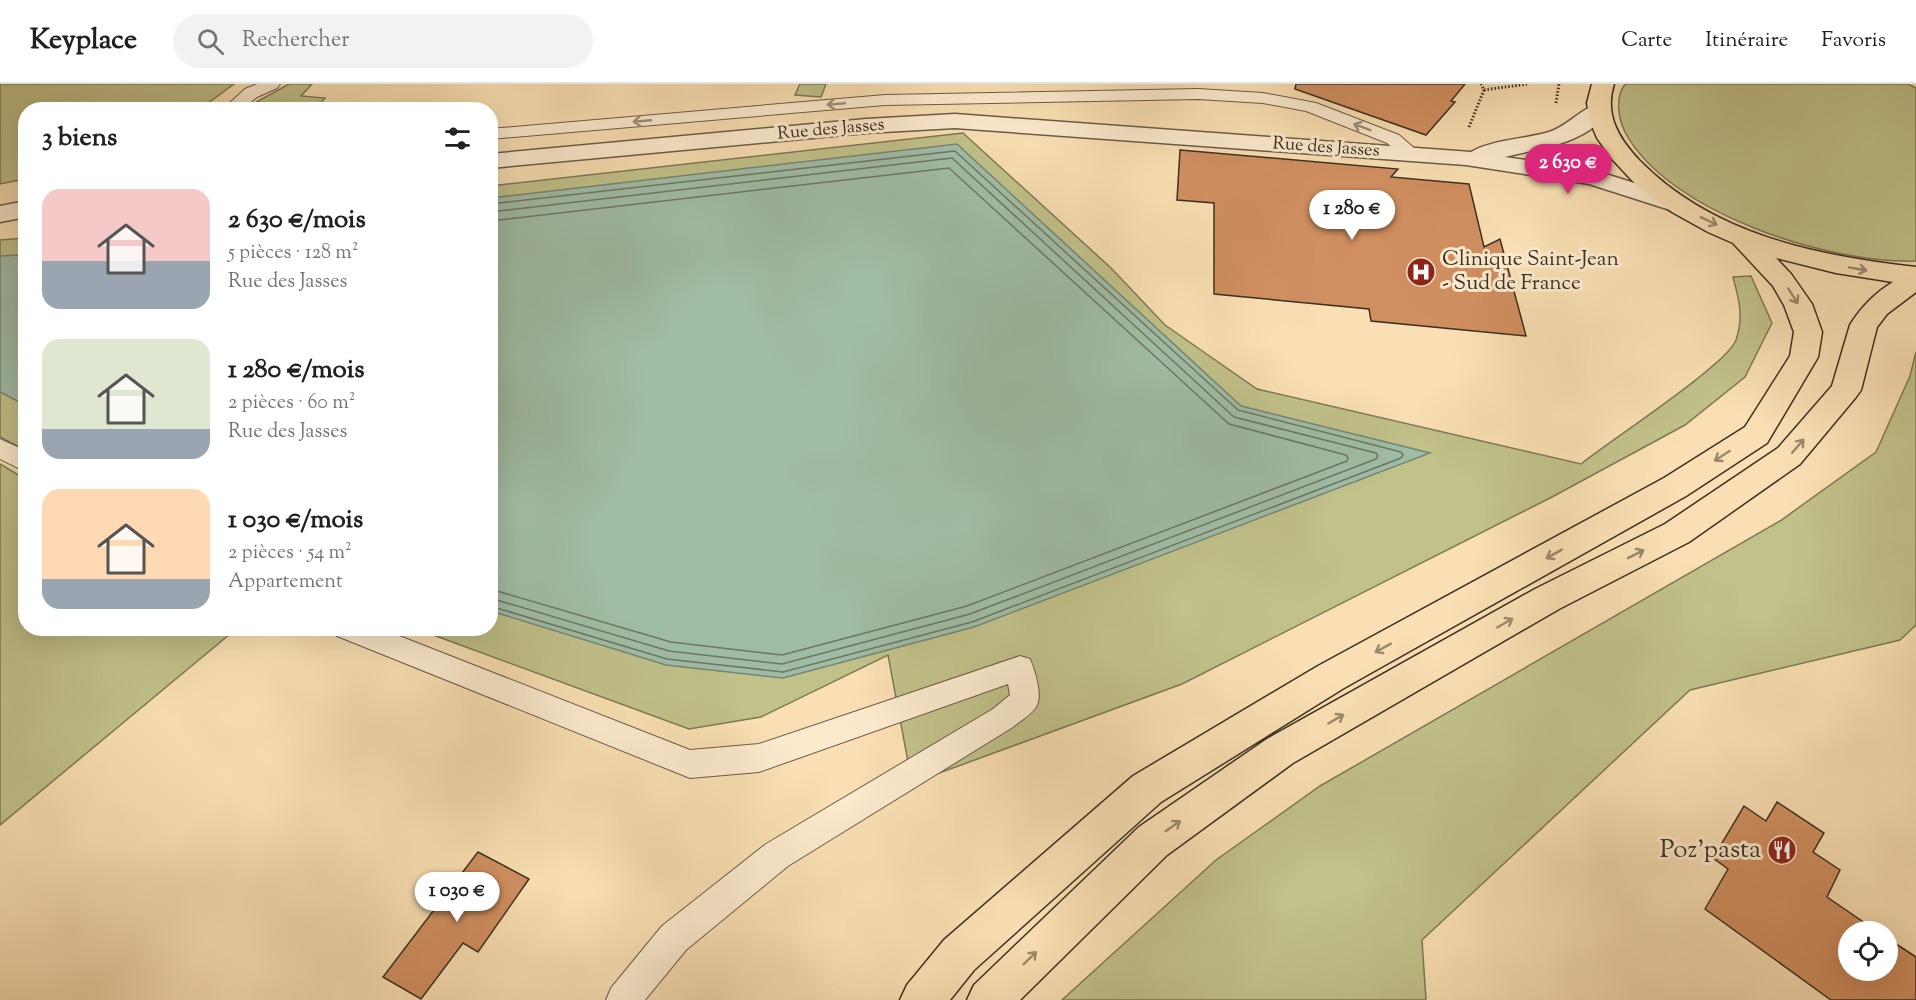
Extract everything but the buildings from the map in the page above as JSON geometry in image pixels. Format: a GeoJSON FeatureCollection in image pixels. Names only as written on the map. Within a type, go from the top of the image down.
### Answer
{"type":"FeatureCollection","features":[{"type":"Feature","properties":{"kind":"main road"},"geometry":{"type":"LineString","coordinates":[[1603,84],[1599,94],[1598,111],[1608,140],[1634,170],[1676,204],[1741,236],[1800,257],[1862,271],[1916,278]]}},
{"type":"Feature","properties":{"kind":"main road"},"geometry":{"type":"LineString","coordinates":[[922,1000],[959,955],[1147,789],[1331,677],[1675,487],[1755,435],[1804,357],[1808,332],[1798,304],[1782,280],[1741,236]]}},
{"type":"Feature","properties":{"kind":"main road"},"geometry":{"type":"LineString","coordinates":[[989,1000],[1153,841],[1280,751],[1546,599],[1677,533],[1789,456],[1846,390],[1864,326],[1877,308],[1916,278]]}},
{"type":"Feature","properties":{"kind":"street","name":"Rue des Jasses"},"geometry":{"type":"LineString","coordinates":[[1466,158],[1557,137],[1576,129],[1598,111]]}},
{"type":"Feature","properties":{"kind":"street","name":"Rue des Jasses"},"geometry":{"type":"LineString","coordinates":[[498,160],[855,127],[955,121],[1466,158],[1593,177],[1676,204]]}},
{"type":"Feature","properties":{"kind":"street"},"geometry":{"type":"LineString","coordinates":[[0,214],[18,211]]}},
{"type":"Feature","properties":{"kind":"street"},"geometry":{"type":"LineString","coordinates":[[0,224],[18,223]]}},
{"type":"Feature","properties":{"kind":"lane"},"geometry":{"type":"LineString","coordinates":[[240,102],[251,93],[271,84]]}},
{"type":"Feature","properties":{"kind":"lane"},"geometry":{"type":"LineString","coordinates":[[498,133],[885,100],[1198,94],[1263,98],[1310,107],[1393,139],[1413,154]]}},
{"type":"Feature","properties":{"kind":"lane"},"geometry":{"type":"LineString","coordinates":[[0,448],[18,458]]}},
{"type":"Feature","properties":{"kind":"lane"},"geometry":{"type":"LineString","coordinates":[[367,636],[690,764],[759,758],[1020,668],[1025,700],[1003,718],[777,855],[674,938],[623,1000]]}},
{"type":"Feature","properties":{"kind":"path"},"geometry":{"type":"LineString","coordinates":[[1467,132],[1484,90],[1481,84]]}},
{"type":"Feature","properties":{"kind":"path"},"geometry":{"type":"LineString","coordinates":[[1484,90],[1527,84]]}},
{"type":"Feature","properties":{"kind":"green space"},"geometry":{"type":"Polygon","coordinates":[[[0,84],[234,84],[210,102],[18,102],[18,180],[0,184],[0,84]]]}},
{"type":"Feature","properties":{"kind":"green space"},"geometry":{"type":"Polygon","coordinates":[[[289,84],[312,84],[301,96],[325,98],[321,102],[256,102],[289,84]]]}},
{"type":"Feature","properties":{"kind":"green space"},"geometry":{"type":"Polygon","coordinates":[[[800,84],[826,84],[821,97],[795,95],[800,84]]]}},
{"type":"Feature","properties":{"kind":"green space"},"geometry":{"type":"Polygon","coordinates":[[[1625,84],[1908,84],[1916,88],[1916,261],[1880,260],[1840,254],[1797,243],[1754,228],[1713,209],[1676,187],[1646,161],[1625,132],[1619,101],[1625,84]]]}},
{"type":"Feature","properties":{"kind":"green space"},"geometry":{"type":"Polygon","coordinates":[[[963,133],[1111,268],[1165,325],[1257,389],[1581,464],[1691,384],[1728,351],[1736,340],[1740,323],[1739,301],[1733,277],[1751,276],[1772,323],[1745,377],[1685,425],[1552,497],[1182,684],[912,783],[888,655],[761,717],[689,729],[436,636],[498,636],[498,185],[963,133]]]}},
{"type":"Feature","properties":{"kind":"green space"},"geometry":{"type":"Polygon","coordinates":[[[18,239],[18,446],[0,437],[0,240],[18,239]]]}},
{"type":"Feature","properties":{"kind":"green space"},"geometry":{"type":"Polygon","coordinates":[[[1916,352],[1916,625],[1900,640],[1690,690],[1422,940],[1426,1000],[1062,1000],[1216,860],[1320,786],[1780,521],[1876,452],[1910,376],[1916,352]]]}},
{"type":"Feature","properties":{"kind":"green space"},"geometry":{"type":"Polygon","coordinates":[[[0,464],[18,475],[18,636],[228,636],[0,825],[0,464]]]}},
{"type":"Feature","properties":{"kind":"water"},"geometry":{"type":"Polygon","coordinates":[[[957,144],[1241,406],[1430,453],[974,627],[783,678],[666,665],[498,613],[498,197],[957,144]]]}},
{"type":"Feature","properties":{"kind":"water"},"geometry":{"type":"Polygon","coordinates":[[[18,255],[18,401],[0,392],[0,256],[18,255]]]}},
{"type":"Feature","properties":{"kind":"place","name":"Clinique Saint-Jean - Sud de France"},"geometry":{"type":"Point","coordinates":[1421,272]}},
{"type":"Feature","properties":{"kind":"place","name":"Poz'pasta"},"geometry":{"type":"Point","coordinates":[1782,850]}}]}
